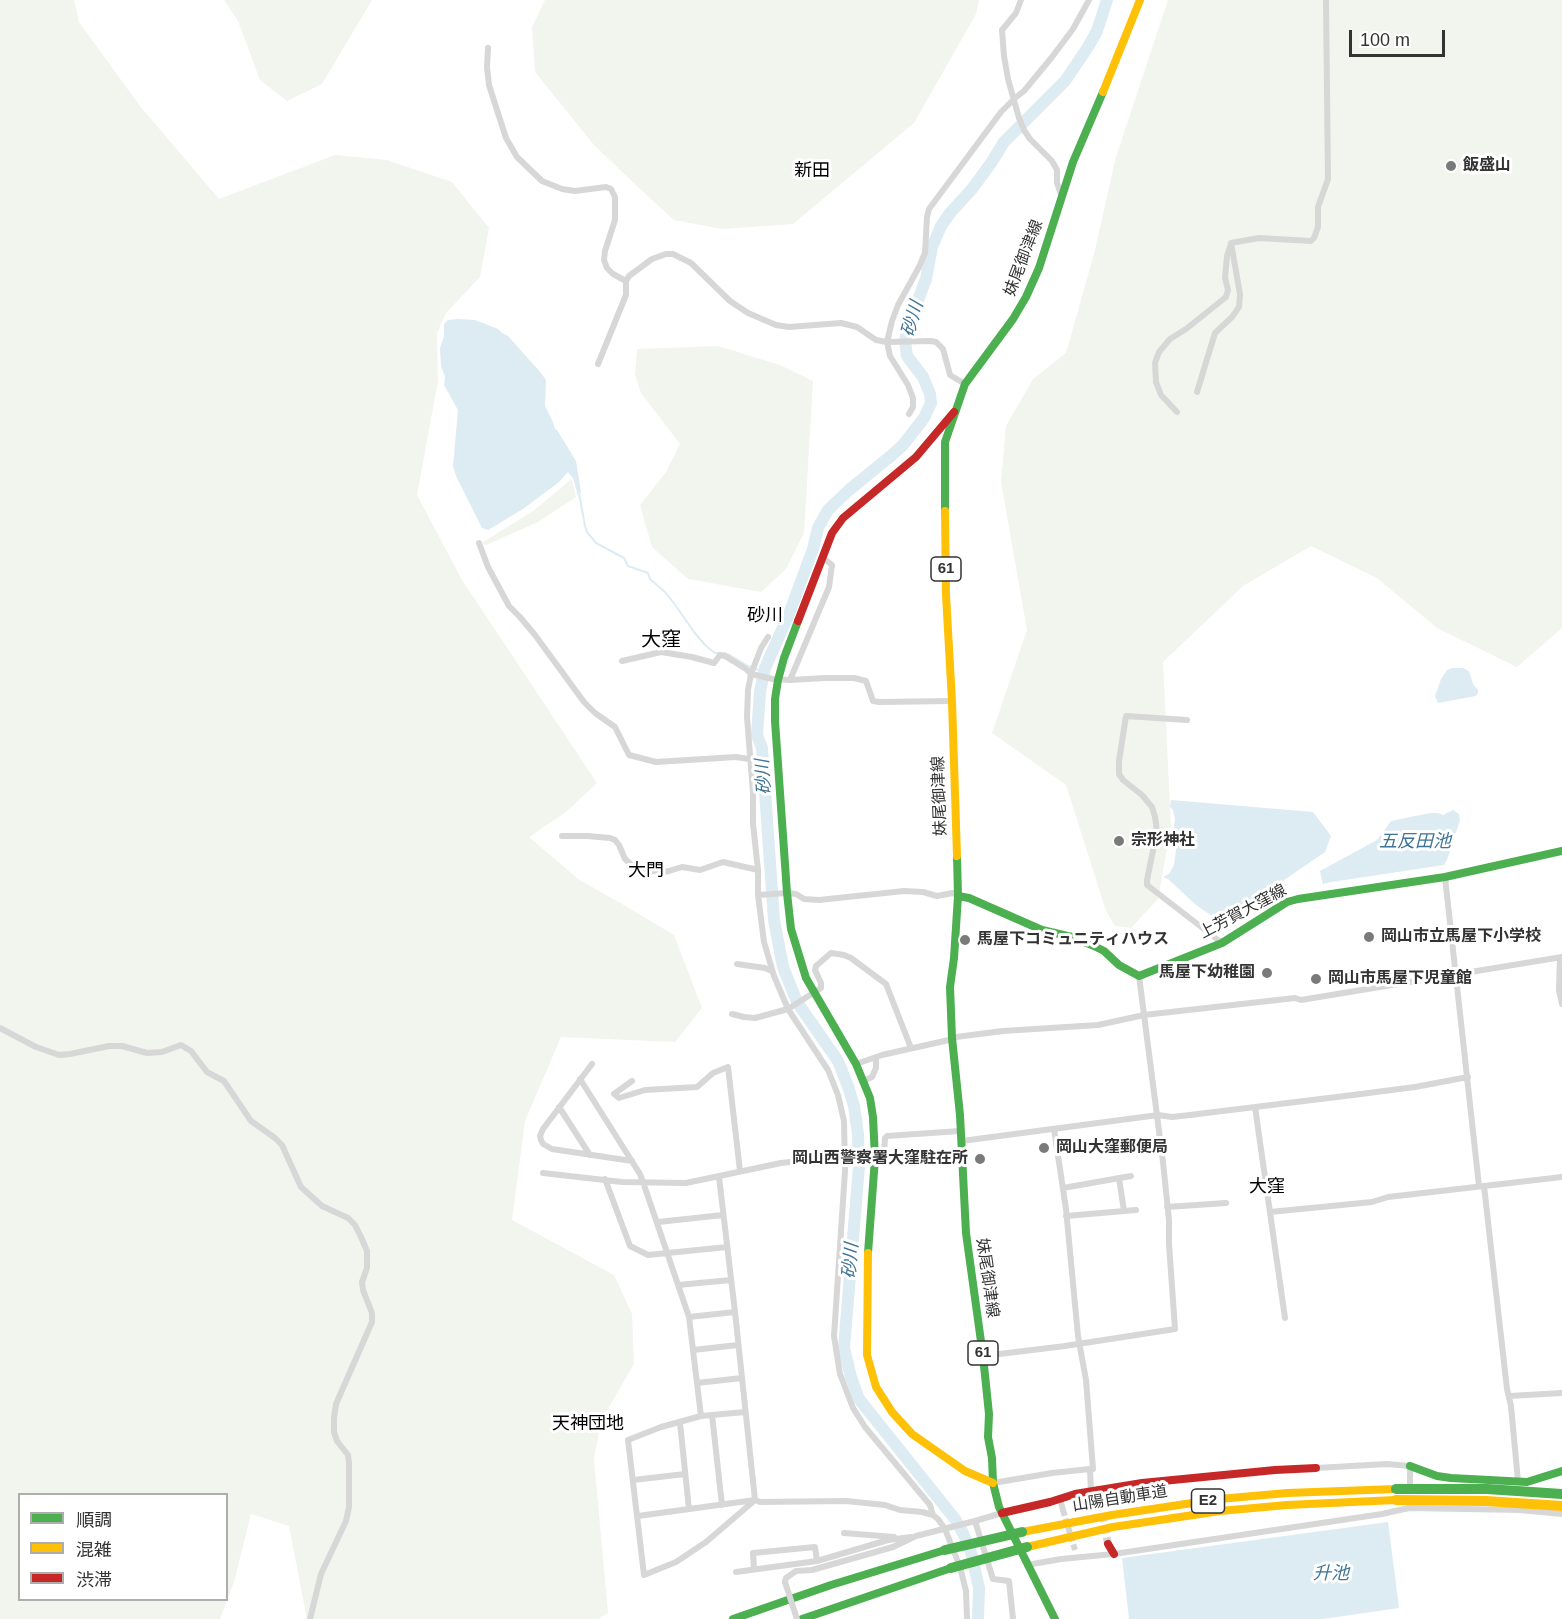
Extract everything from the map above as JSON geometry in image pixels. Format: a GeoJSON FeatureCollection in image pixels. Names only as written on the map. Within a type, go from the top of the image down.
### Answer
{"type":"FeatureCollection","features":[{"type":"Feature","properties":{"kind":"main road","name":"妹尾御津線"},"geometry":{"type":"LineString","coordinates":[[1055,1619],[1002,1513],[993,1483],[983,1356],[966,1233],[950,987],[958,896],[946,595],[945,442],[965,384],[1013,319],[1039,268],[1073,162],[1140,0]]}},
{"type":"Feature","properties":{"kind":"main road"},"geometry":{"type":"LineString","coordinates":[[954,412],[916,457],[843,518],[832,533],[775,679],[775,721],[784,893],[791,929],[812,994],[856,1064],[870,1098],[873,1117],[866,1330],[867,1355],[876,1387],[892,1412],[912,1434],[964,1471],[993,1483]]}},
{"type":"Feature","properties":{"kind":"main road","name":"上芳賀大窪線"},"geometry":{"type":"LineString","coordinates":[[1139,976],[1222,943],[1287,902],[1446,877],[1562,851]]}},
{"type":"Feature","properties":{"kind":"main road"},"geometry":{"type":"LineString","coordinates":[[958,896],[969,898],[1042,930],[1094,945],[1119,965],[1139,976]]}},
{"type":"Feature","properties":{"kind":"main road"},"geometry":{"type":"LineString","coordinates":[[1410,1466],[1437,1476],[1451,1478],[1527,1482],[1560,1474]]}},
{"type":"Feature","properties":{"kind":"main road"},"geometry":{"type":"LineString","coordinates":[[1002,1513],[1062,1504],[1074,1494],[1097,1494],[1174,1480],[1316,1468]]}},
{"type":"Feature","properties":{"kind":"main road","name":"山陽自動車道"},"geometry":{"type":"LineString","coordinates":[[802,1619],[951,1568],[1113,1527],[1220,1511],[1396,1494],[1487,1490],[1562,1494]]}},
{"type":"Feature","properties":{"kind":"main road","name":"山陽自動車道"},"geometry":{"type":"LineString","coordinates":[[733,1619],[831,1585],[945,1550],[1022,1532],[1112,1515],[1219,1499],[1287,1493],[1396,1494],[1562,1506]]}},
{"type":"Feature","properties":{"kind":"street"},"geometry":{"type":"LineString","coordinates":[[1020,0],[1016,13],[1002,30],[1006,68],[1019,118],[1030,139],[1052,161],[1057,170],[1057,183],[1062,197]]}},
{"type":"Feature","properties":{"kind":"street"},"geometry":{"type":"LineString","coordinates":[[909,414],[913,407],[913,398],[908,385],[890,356],[889,342],[892,321],[898,305],[925,253],[929,209],[1001,112],[1024,91],[1052,57],[1073,29],[1089,0]]}},
{"type":"Feature","properties":{"kind":"street"},"geometry":{"type":"LineString","coordinates":[[1231,243],[1259,238],[1311,241],[1314,238],[1318,227],[1318,207],[1328,178],[1326,0]]}},
{"type":"Feature","properties":{"kind":"street"},"geometry":{"type":"LineString","coordinates":[[488,48],[489,85],[506,138],[517,157],[542,181],[562,189],[575,191],[606,187],[611,189],[615,197],[615,220],[604,260],[613,273],[626,281]]}},
{"type":"Feature","properties":{"kind":"street"},"geometry":{"type":"LineString","coordinates":[[1197,392],[1215,333],[1239,307],[1240,294],[1231,243]]}},
{"type":"Feature","properties":{"kind":"street"},"geometry":{"type":"LineString","coordinates":[[1177,412],[1161,395],[1156,382],[1155,363],[1170,339],[1226,297],[1228,290],[1225,278],[1227,255],[1231,243]]}},
{"type":"Feature","properties":{"kind":"street"},"geometry":{"type":"LineString","coordinates":[[598,364],[626,295],[626,281],[629,276],[652,259],[674,254],[691,263],[730,301],[748,313],[776,325],[789,327],[841,323],[857,327],[876,340],[931,341],[940,345],[945,354],[950,375],[965,384]]}},
{"type":"Feature","properties":{"kind":"street"},"geometry":{"type":"LineString","coordinates":[[479,543],[488,567],[509,606],[535,635],[584,702],[615,727],[629,755],[656,762],[736,756],[749,759]]}},
{"type":"Feature","properties":{"kind":"street"},"geometry":{"type":"LineString","coordinates":[[790,680],[830,587],[832,565],[822,557]]}},
{"type":"Feature","properties":{"kind":"street"},"geometry":{"type":"LineString","coordinates":[[768,637],[752,671],[748,690],[747,717],[753,824],[764,942],[772,971],[789,1008],[824,1063],[835,1086],[844,1121],[847,1156],[834,1336],[840,1374],[853,1408],[865,1427],[930,1505],[933,1515]]}},
{"type":"Feature","properties":{"kind":"street"},"geometry":{"type":"LineString","coordinates":[[622,661],[661,652],[714,663],[720,655],[734,660],[746,669],[775,679],[854,678],[866,681],[873,701],[911,703],[952,701]]}},
{"type":"Feature","properties":{"kind":"street"},"geometry":{"type":"LineString","coordinates":[[1186,720],[1126,716],[1119,774],[1142,795],[1152,807],[1155,817],[1157,831],[1147,885],[1222,943]]}},
{"type":"Feature","properties":{"kind":"street"},"geometry":{"type":"LineString","coordinates":[[562,836],[602,836],[615,840],[625,859],[633,866],[643,870],[663,872],[681,867],[700,870],[723,862],[758,870]]}},
{"type":"Feature","properties":{"kind":"street"},"geometry":{"type":"LineString","coordinates":[[1446,877],[1468,1077],[1511,1406],[1518,1481]]}},
{"type":"Feature","properties":{"kind":"street"},"geometry":{"type":"LineString","coordinates":[[760,895],[796,894],[804,899],[819,900],[904,891],[923,892],[937,896],[953,893],[958,896]]}},
{"type":"Feature","properties":{"kind":"street"},"geometry":{"type":"LineString","coordinates":[[732,1014],[755,1018],[789,1008],[812,994],[822,986],[815,970],[816,966],[831,953],[851,958],[886,984],[911,1048]]}},
{"type":"Feature","properties":{"kind":"street"},"geometry":{"type":"LineString","coordinates":[[856,1064],[952,1038],[1003,1031],[1098,1025],[1144,1015],[1294,998],[1301,1000],[1561,958],[1559,990],[1562,1004]]}},
{"type":"Feature","properties":{"kind":"street"},"geometry":{"type":"LineString","coordinates":[[736,964],[772,971]]}},
{"type":"Feature","properties":{"kind":"street"},"geometry":{"type":"LineString","coordinates":[[983,1356],[1175,1329],[1158,1114],[1139,976]]}},
{"type":"Feature","properties":{"kind":"street"},"geometry":{"type":"LineString","coordinates":[[0,1028],[36,1047],[59,1055],[115,1046],[147,1053],[162,1052],[181,1045],[191,1051],[207,1072],[224,1081],[251,1121],[282,1145],[301,1186],[322,1206],[348,1218],[361,1237],[367,1251],[367,1268],[362,1282],[363,1290],[372,1313],[372,1322],[336,1404],[334,1418],[334,1432],[337,1441],[348,1455],[349,1507],[346,1521],[321,1574],[310,1619]]}},
{"type":"Feature","properties":{"kind":"street"},"geometry":{"type":"LineString","coordinates":[[863,1081],[872,1077],[876,1068],[876,1057]]}},
{"type":"Feature","properties":{"kind":"street"},"geometry":{"type":"LineString","coordinates":[[592,1064],[541,1132],[543,1144],[552,1149],[632,1161]]}},
{"type":"Feature","properties":{"kind":"street"},"geometry":{"type":"LineString","coordinates":[[632,1081],[614,1094],[619,1098],[645,1090],[697,1086],[713,1073],[728,1067],[740,1171]]}},
{"type":"Feature","properties":{"kind":"street"},"geometry":{"type":"LineString","coordinates":[[543,1173],[622,1182],[686,1183],[781,1163],[847,1156],[884,1155],[887,1136],[961,1136],[1054,1129],[1158,1114],[1172,1117],[1373,1093],[1468,1077]]}},
{"type":"Feature","properties":{"kind":"street"},"geometry":{"type":"LineString","coordinates":[[580,1079],[632,1161],[643,1182],[658,1222],[689,1317],[701,1416]]}},
{"type":"Feature","properties":{"kind":"street"},"geometry":{"type":"LineString","coordinates":[[559,1107],[590,1155]]}},
{"type":"Feature","properties":{"kind":"street"},"geometry":{"type":"LineString","coordinates":[[1255,1107],[1285,1318]]}},
{"type":"Feature","properties":{"kind":"street"},"geometry":{"type":"LineString","coordinates":[[993,1483],[1093,1469],[1086,1380],[1078,1336],[1063,1188],[1054,1129]]}},
{"type":"Feature","properties":{"kind":"street"},"geometry":{"type":"LineString","coordinates":[[1063,1188],[1131,1176]]}},
{"type":"Feature","properties":{"kind":"street"},"geometry":{"type":"LineString","coordinates":[[719,1177],[755,1500]]}},
{"type":"Feature","properties":{"kind":"street"},"geometry":{"type":"LineString","coordinates":[[1270,1212],[1372,1202],[1388,1197],[1562,1177]]}},
{"type":"Feature","properties":{"kind":"street"},"geometry":{"type":"LineString","coordinates":[[1119,1178],[1124,1211]]}},
{"type":"Feature","properties":{"kind":"street"},"geometry":{"type":"LineString","coordinates":[[605,1179],[630,1246],[648,1255],[727,1247]]}},
{"type":"Feature","properties":{"kind":"street"},"geometry":{"type":"LineString","coordinates":[[1167,1207],[1226,1203]]}},
{"type":"Feature","properties":{"kind":"street"},"geometry":{"type":"LineString","coordinates":[[1066,1216],[1136,1210]]}},
{"type":"Feature","properties":{"kind":"street"},"geometry":{"type":"LineString","coordinates":[[658,1222],[723,1215]]}},
{"type":"Feature","properties":{"kind":"street"},"geometry":{"type":"LineString","coordinates":[[678,1285],[731,1280]]}},
{"type":"Feature","properties":{"kind":"street"},"geometry":{"type":"LineString","coordinates":[[689,1317],[735,1312]]}},
{"type":"Feature","properties":{"kind":"street"},"geometry":{"type":"LineString","coordinates":[[693,1350],[738,1345]]}},
{"type":"Feature","properties":{"kind":"street"},"geometry":{"type":"LineString","coordinates":[[697,1383],[742,1378]]}},
{"type":"Feature","properties":{"kind":"street"},"geometry":{"type":"LineString","coordinates":[[1509,1396],[1562,1393]]}},
{"type":"Feature","properties":{"kind":"street"},"geometry":{"type":"LineString","coordinates":[[745,1412],[701,1416],[661,1427],[628,1440],[644,1575],[676,1562],[706,1542],[755,1500]]}},
{"type":"Feature","properties":{"kind":"street"},"geometry":{"type":"LineString","coordinates":[[712,1415],[722,1505]]}},
{"type":"Feature","properties":{"kind":"street"},"geometry":{"type":"LineString","coordinates":[[680,1423],[689,1509]]}},
{"type":"Feature","properties":{"kind":"street"},"geometry":{"type":"LineString","coordinates":[[1316,1468],[1387,1464],[1410,1466],[1409,1508]]}},
{"type":"Feature","properties":{"kind":"street"},"geometry":{"type":"LineString","coordinates":[[1090,1469],[1097,1494]]}},
{"type":"Feature","properties":{"kind":"street"},"geometry":{"type":"LineString","coordinates":[[633,1480],[685,1474]]}},
{"type":"Feature","properties":{"kind":"street"},"geometry":{"type":"LineString","coordinates":[[638,1516],[755,1500],[760,1502],[846,1501],[885,1505],[900,1510],[933,1515],[945,1529],[960,1567],[966,1592],[967,1619]]}},
{"type":"Feature","properties":{"kind":"street"},"geometry":{"type":"LineString","coordinates":[[1027,1565],[1077,1558],[1111,1549],[1382,1514],[1409,1508],[1520,1510],[1562,1514]]}},
{"type":"Feature","properties":{"kind":"street"},"geometry":{"type":"LineString","coordinates":[[736,1572],[817,1561],[882,1541],[916,1536],[1002,1513]]}},
{"type":"Feature","properties":{"kind":"street"},"geometry":{"type":"LineString","coordinates":[[973,1522],[993,1579],[1009,1581],[1013,1619]]}},
{"type":"Feature","properties":{"kind":"street"},"geometry":{"type":"LineString","coordinates":[[844,1533],[900,1538]]}},
{"type":"Feature","properties":{"kind":"street"},"geometry":{"type":"LineString","coordinates":[[797,1619],[785,1582],[786,1578],[796,1571],[812,1570],[883,1550],[916,1536]]}},
{"type":"Feature","properties":{"kind":"street"},"geometry":{"type":"LineString","coordinates":[[754,1569],[753,1553],[815,1547],[817,1561]]}},
{"type":"Feature","properties":{"kind":"street"},"geometry":{"type":"LineString","coordinates":[[1075,1550],[1077,1558]]}},
{"type":"Feature","properties":{"kind":"shaded area"},"geometry":{"type":"Polygon","coordinates":[[[0,0],[74,0],[79,22],[140,106],[219,199],[335,155],[387,160],[452,182],[489,228],[480,277],[446,313],[437,333],[438,381],[417,495],[462,580],[597,783],[566,812],[529,837],[578,879],[674,935],[702,1008],[675,1042],[561,1037],[525,1121],[512,1220],[614,1275],[632,1314],[634,1364],[601,1421],[594,1459],[608,1613],[598,1619],[307,1619],[289,1526],[251,1514],[228,1598],[228,1493],[18,1493],[18,1601],[227,1601],[220,1619],[0,1619],[0,0]]]}},
{"type":"Feature","properties":{"kind":"shaded area"},"geometry":{"type":"Polygon","coordinates":[[[224,0],[372,0],[322,84],[287,101],[260,80],[238,21],[224,0]]]}},
{"type":"Feature","properties":{"kind":"shaded area"},"geometry":{"type":"Polygon","coordinates":[[[545,0],[979,0],[976,14],[914,123],[793,224],[722,229],[674,220],[594,145],[535,72],[532,27],[545,0]]]}},
{"type":"Feature","properties":{"kind":"shaded area"},"geometry":{"type":"Polygon","coordinates":[[[1168,0],[1562,0],[1562,628],[1517,667],[1437,628],[1377,578],[1311,546],[1243,586],[1163,662],[1171,826],[1158,899],[1131,928],[1115,926],[1106,911],[1066,785],[992,733],[1027,630],[1001,482],[1006,426],[1033,379],[1066,353],[1094,254],[1116,157],[1168,0]]]}},
{"type":"Feature","properties":{"kind":"shaded area"},"geometry":{"type":"Polygon","coordinates":[[[718,346],[780,365],[813,381],[804,533],[786,569],[761,592],[688,579],[652,547],[640,505],[666,472],[680,444],[641,393],[635,375],[637,349],[718,346]]]}},
{"type":"Feature","properties":{"kind":"shaded area"},"geometry":{"type":"Polygon","coordinates":[[[572,479],[576,497],[538,522],[486,545],[483,544],[533,511],[572,479]]]}},
{"type":"Feature","properties":{"kind":"water"},"geometry":{"type":"Polygon","coordinates":[[[448,320],[475,320],[498,329],[508,336],[546,380],[545,406],[555,429],[576,461],[581,492],[578,496],[573,478],[568,472],[559,482],[523,509],[488,530],[482,528],[453,466],[458,410],[444,385],[445,377],[441,366],[440,348],[444,336],[444,324],[448,320]]]}},
{"type":"Feature","properties":{"kind":"water"},"geometry":{"type":"Polygon","coordinates":[[[1463,668],[1469,671],[1478,693],[1476,696],[1438,703],[1435,696],[1441,679],[1447,670],[1463,668]]]}},
{"type":"Feature","properties":{"kind":"water"},"geometry":{"type":"Polygon","coordinates":[[[1171,800],[1313,812],[1331,836],[1325,852],[1230,917],[1215,918],[1163,877],[1169,874],[1174,865],[1176,850],[1175,819],[1170,807],[1171,800]]]}},
{"type":"Feature","properties":{"kind":"water","name":"五反田池"},"geometry":{"type":"Polygon","coordinates":[[[1453,810],[1459,814],[1460,820],[1444,865],[1331,882],[1323,884],[1324,890],[1320,871],[1377,840],[1391,821],[1430,813],[1443,815],[1453,810]]]}},
{"type":"Feature","properties":{"kind":"water"},"geometry":{"type":"Polygon","coordinates":[[[1365,970],[1367,983],[1344,986],[1342,973],[1365,970]]]}},
{"type":"Feature","properties":{"kind":"water","name":"升池"},"geometry":{"type":"Polygon","coordinates":[[[1388,1522],[1399,1608],[1323,1619],[1129,1619],[1122,1558],[1388,1522]]]}},
{"type":"Feature","properties":{"kind":"waterway","name":"砂川"},"geometry":{"type":"LineString","coordinates":[[978,1619],[979,1588],[971,1552],[963,1533],[955,1519],[859,1399],[844,1348],[859,1166],[858,1134],[854,1106],[838,1061],[797,1002],[783,967],[774,920],[762,748],[757,735],[760,692],[765,668],[789,614],[813,549],[818,528],[828,510],[903,445],[924,418],[931,403],[923,377],[907,356],[905,341],[907,329],[926,279],[932,247],[941,226],[972,189],[1004,142],[1065,81],[1097,31],[1107,0]]}},
{"type":"Feature","properties":{"kind":"waterway"},"geometry":{"type":"LineString","coordinates":[[579,493],[587,532],[596,543],[624,558],[628,566],[648,573],[650,579],[665,592],[706,646],[718,653]]}},
{"type":"Feature","properties":{"kind":"waterway"},"geometry":{"type":"LineString","coordinates":[[724,653],[764,672]]}},
{"type":"Feature","properties":{"kind":"tunnel"},"geometry":{"type":"LineString","coordinates":[[1100,1502],[1108,1544]]}},
{"type":"Feature","properties":{"kind":"tunnel"},"geometry":{"type":"LineString","coordinates":[[1063,1510],[1075,1550]]}},
{"type":"Feature","properties":{"kind":"traffic: fast"},"geometry":{"type":"LineString","coordinates":[[945,511],[945,442],[965,384],[1013,319],[1026,297],[1039,268],[1073,162],[1103,92]]}},
{"type":"Feature","properties":{"kind":"traffic: fast"},"geometry":{"type":"LineString","coordinates":[[798,621],[784,658],[775,699],[787,893],[791,929],[806,978],[856,1064],[870,1098],[875,1158],[868,1253]]}},
{"type":"Feature","properties":{"kind":"traffic: fast"},"geometry":{"type":"LineString","coordinates":[[958,896],[969,898],[1042,930],[1072,937],[1094,946],[1104,951],[1119,965],[1139,976],[1222,943],[1287,902],[1445,877],[1562,851]]}},
{"type":"Feature","properties":{"kind":"traffic: fast"},"geometry":{"type":"LineString","coordinates":[[957,856],[958,896],[950,987],[952,1038],[960,1115],[966,1233],[983,1356],[993,1483],[999,1507],[1055,1619]]}},
{"type":"Feature","properties":{"kind":"traffic: fast"},"geometry":{"type":"LineString","coordinates":[[1410,1466],[1437,1476],[1451,1478],[1527,1482],[1562,1471]]}},
{"type":"Feature","properties":{"kind":"traffic: fast"},"geometry":{"type":"LineString","coordinates":[[1396,1489],[1487,1489],[1562,1494]]}},
{"type":"Feature","properties":{"kind":"traffic: fast"},"geometry":{"type":"LineString","coordinates":[[1099,1490],[1100,1502]]}},
{"type":"Feature","properties":{"kind":"traffic: fast"},"geometry":{"type":"LineString","coordinates":[[945,1550],[1022,1532]]}},
{"type":"Feature","properties":{"kind":"traffic: fast"},"geometry":{"type":"LineString","coordinates":[[951,1568],[1027,1547]]}},
{"type":"Feature","properties":{"kind":"traffic: fast"},"geometry":{"type":"LineString","coordinates":[[733,1619],[831,1585],[945,1550]]}},
{"type":"Feature","properties":{"kind":"traffic: fast"},"geometry":{"type":"LineString","coordinates":[[802,1619],[951,1568]]}},
{"type":"Feature","properties":{"kind":"traffic: slow"},"geometry":{"type":"LineString","coordinates":[[1103,92],[1140,0]]}},
{"type":"Feature","properties":{"kind":"traffic: slow"},"geometry":{"type":"LineString","coordinates":[[945,511],[946,595],[957,856]]}},
{"type":"Feature","properties":{"kind":"traffic: slow"},"geometry":{"type":"LineString","coordinates":[[868,1253],[867,1355],[876,1387],[892,1412],[912,1434],[965,1471],[993,1483]]}},
{"type":"Feature","properties":{"kind":"traffic: slow"},"geometry":{"type":"LineString","coordinates":[[1022,1532],[1112,1515],[1219,1499],[1287,1493],[1396,1489]]}},
{"type":"Feature","properties":{"kind":"traffic: slow"},"geometry":{"type":"LineString","coordinates":[[1027,1547],[1113,1527],[1220,1511],[1287,1505],[1396,1500]]}},
{"type":"Feature","properties":{"kind":"traffic: slow"},"geometry":{"type":"LineString","coordinates":[[1396,1500],[1486,1501],[1562,1506]]}},
{"type":"Feature","properties":{"kind":"traffic: jam"},"geometry":{"type":"LineString","coordinates":[[798,621],[832,533],[843,518],[916,457],[954,412]]}},
{"type":"Feature","properties":{"kind":"traffic: jam"},"geometry":{"type":"LineString","coordinates":[[1002,1513],[1075,1494],[1142,1483],[1316,1468]]}},
{"type":"Feature","properties":{"kind":"traffic: jam"},"geometry":{"type":"LineString","coordinates":[[1108,1544],[1114,1554]]}},
{"type":"Feature","properties":{"kind":"place","name":"飯盛山"},"geometry":{"type":"Point","coordinates":[1451,166]}},
{"type":"Feature","properties":{"kind":"place","name":"宗形神社"},"geometry":{"type":"Point","coordinates":[1119,841]}},
{"type":"Feature","properties":{"kind":"place","name":"岡山市立馬屋下小学校"},"geometry":{"type":"Point","coordinates":[1369,937]}},
{"type":"Feature","properties":{"kind":"place","name":"馬屋下コミュニティハウス"},"geometry":{"type":"Point","coordinates":[965,940]}},
{"type":"Feature","properties":{"kind":"place","name":"馬屋下幼稚園"},"geometry":{"type":"Point","coordinates":[1267,973]}},
{"type":"Feature","properties":{"kind":"place","name":"岡山市馬屋下児童館"},"geometry":{"type":"Point","coordinates":[1316,979]}},
{"type":"Feature","properties":{"kind":"place","name":"岡山大窪郵便局"},"geometry":{"type":"Point","coordinates":[1044,1148]}},
{"type":"Feature","properties":{"kind":"place","name":"岡山西警察署大窪駐在所"},"geometry":{"type":"Point","coordinates":[980,1159]}},
{"type":"Feature","properties":{"kind":"district","name":"新田"},"geometry":{"type":"Point","coordinates":[812,171]}},
{"type":"Feature","properties":{"kind":"district","name":"砂川"},"geometry":{"type":"Point","coordinates":[765,616]}},
{"type":"Feature","properties":{"kind":"district","name":"大窪"},"geometry":{"type":"Point","coordinates":[661,640]}},
{"type":"Feature","properties":{"kind":"district","name":"大門"},"geometry":{"type":"Point","coordinates":[646,871]}},
{"type":"Feature","properties":{"kind":"district","name":"大窪"},"geometry":{"type":"Point","coordinates":[1267,1187]}},
{"type":"Feature","properties":{"kind":"district","name":"天神団地"},"geometry":{"type":"Point","coordinates":[588,1424]}}]}
